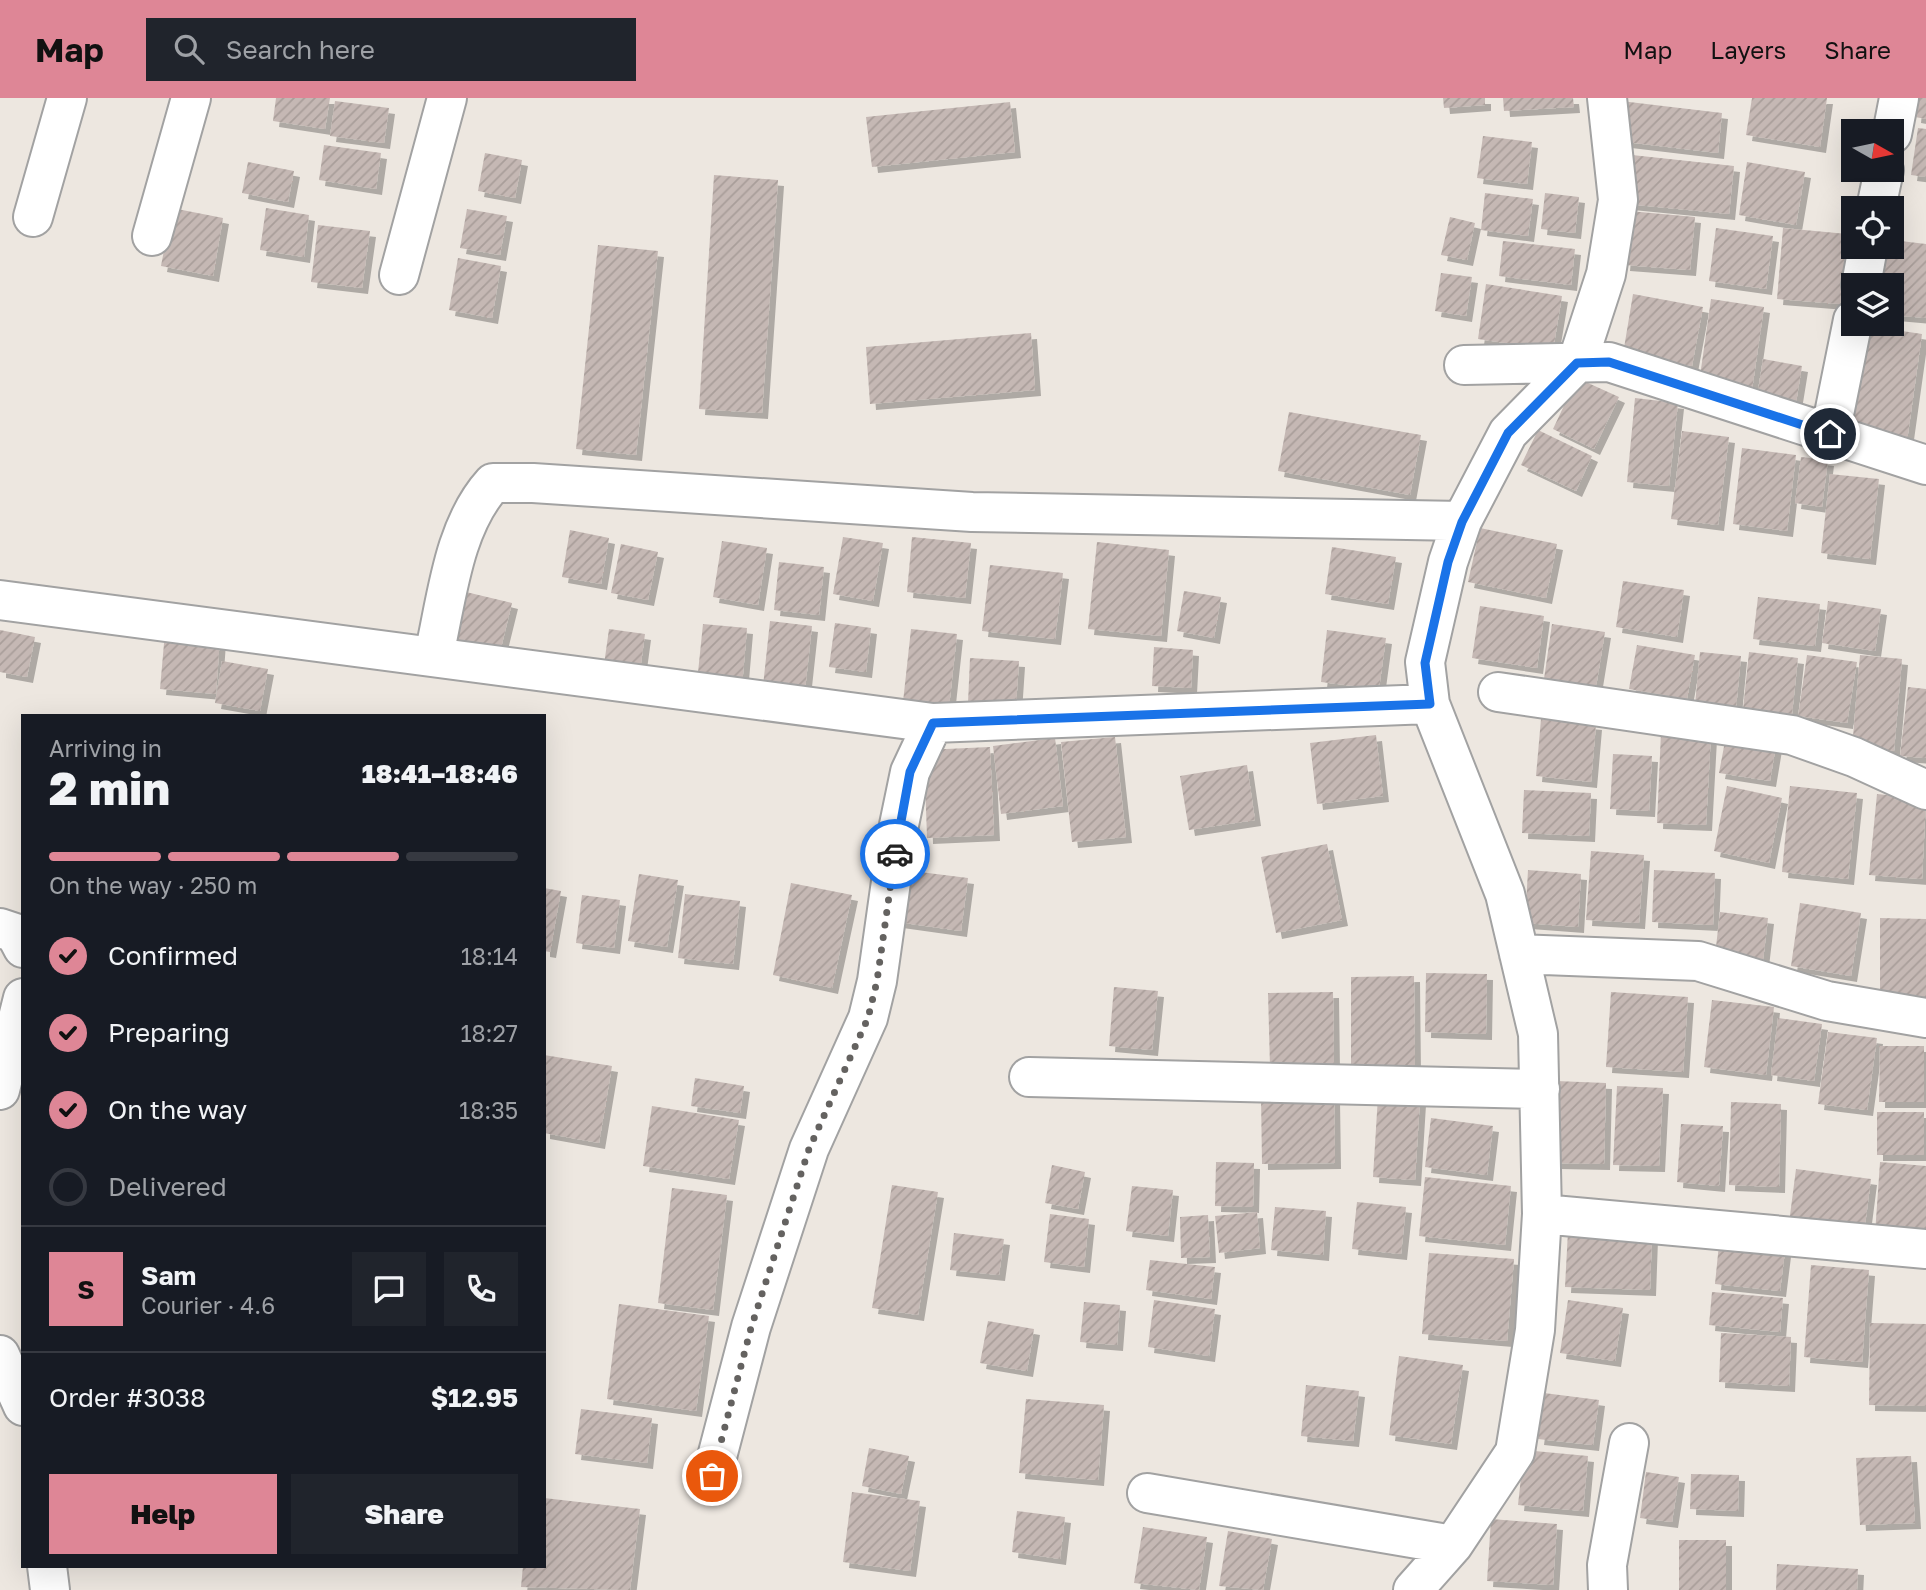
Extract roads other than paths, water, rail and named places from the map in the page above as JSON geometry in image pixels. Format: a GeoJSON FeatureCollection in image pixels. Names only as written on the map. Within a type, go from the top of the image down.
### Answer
{"type":"FeatureCollection","features":[{"type":"Feature","properties":{"kind":"street"},"geometry":{"type":"LineString","coordinates":[[33,217],[67,98]]}},
{"type":"Feature","properties":{"kind":"street"},"geometry":{"type":"LineString","coordinates":[[152,236],[191,98]]}},
{"type":"Feature","properties":{"kind":"street"},"geometry":{"type":"LineString","coordinates":[[398,275],[447,98]]}},
{"type":"Feature","properties":{"kind":"street"},"geometry":{"type":"LineString","coordinates":[[1413,1590],[1453,1545],[1515,1452],[1535,1330],[1542,1214],[1538,1034],[1505,894],[1430,704],[1425,663],[1448,562],[1462,522],[1508,433],[1577,363],[1606,274],[1618,200],[1607,98]]}},
{"type":"Feature","properties":{"kind":"street"},"geometry":{"type":"LineString","coordinates":[[1895,119],[1899,98]]}},
{"type":"Feature","properties":{"kind":"street"},"geometry":{"type":"LineString","coordinates":[[1830,434],[1850,336]]}},
{"type":"Feature","properties":{"kind":"street"},"geometry":{"type":"LineString","coordinates":[[1464,365],[1609,362],[1926,465]]}},
{"type":"Feature","properties":{"kind":"street"},"geometry":{"type":"LineString","coordinates":[[434,655],[460,541],[475,502],[493,483],[533,483],[972,512],[1462,522]]}},
{"type":"Feature","properties":{"kind":"street"},"geometry":{"type":"LineString","coordinates":[[0,600],[434,655],[933,723],[1430,704]]}},
{"type":"Feature","properties":{"kind":"street"},"geometry":{"type":"LineString","coordinates":[[1497,692],[1792,735],[1854,758],[1926,790]]}},
{"type":"Feature","properties":{"kind":"street"},"geometry":{"type":"LineString","coordinates":[[712,1476],[751,1328],[809,1149],[868,1018],[877,981],[899,825],[910,772],[933,723]]}},
{"type":"Feature","properties":{"kind":"street"},"geometry":{"type":"LineString","coordinates":[[0,928],[15,933],[21,944]]}},
{"type":"Feature","properties":{"kind":"street"},"geometry":{"type":"LineString","coordinates":[[1519,954],[1698,961],[1827,1000],[1926,1018]]}},
{"type":"Feature","properties":{"kind":"street"},"geometry":{"type":"LineString","coordinates":[[0,1090],[21,1006]]}},
{"type":"Feature","properties":{"kind":"street"},"geometry":{"type":"LineString","coordinates":[[1028,1077],[1541,1089]]}},
{"type":"Feature","properties":{"kind":"street"},"geometry":{"type":"LineString","coordinates":[[1542,1214],[1926,1249]]}},
{"type":"Feature","properties":{"kind":"street"},"geometry":{"type":"LineString","coordinates":[[0,1355],[21,1402]]}},
{"type":"Feature","properties":{"kind":"street"},"geometry":{"type":"LineString","coordinates":[[1608,1590],[1607,1565],[1629,1443]]}},
{"type":"Feature","properties":{"kind":"street"},"geometry":{"type":"LineString","coordinates":[[1147,1493],[1453,1545]]}},
{"type":"Feature","properties":{"kind":"street"},"geometry":{"type":"LineString","coordinates":[[47,1568],[50,1590]]}}]}
